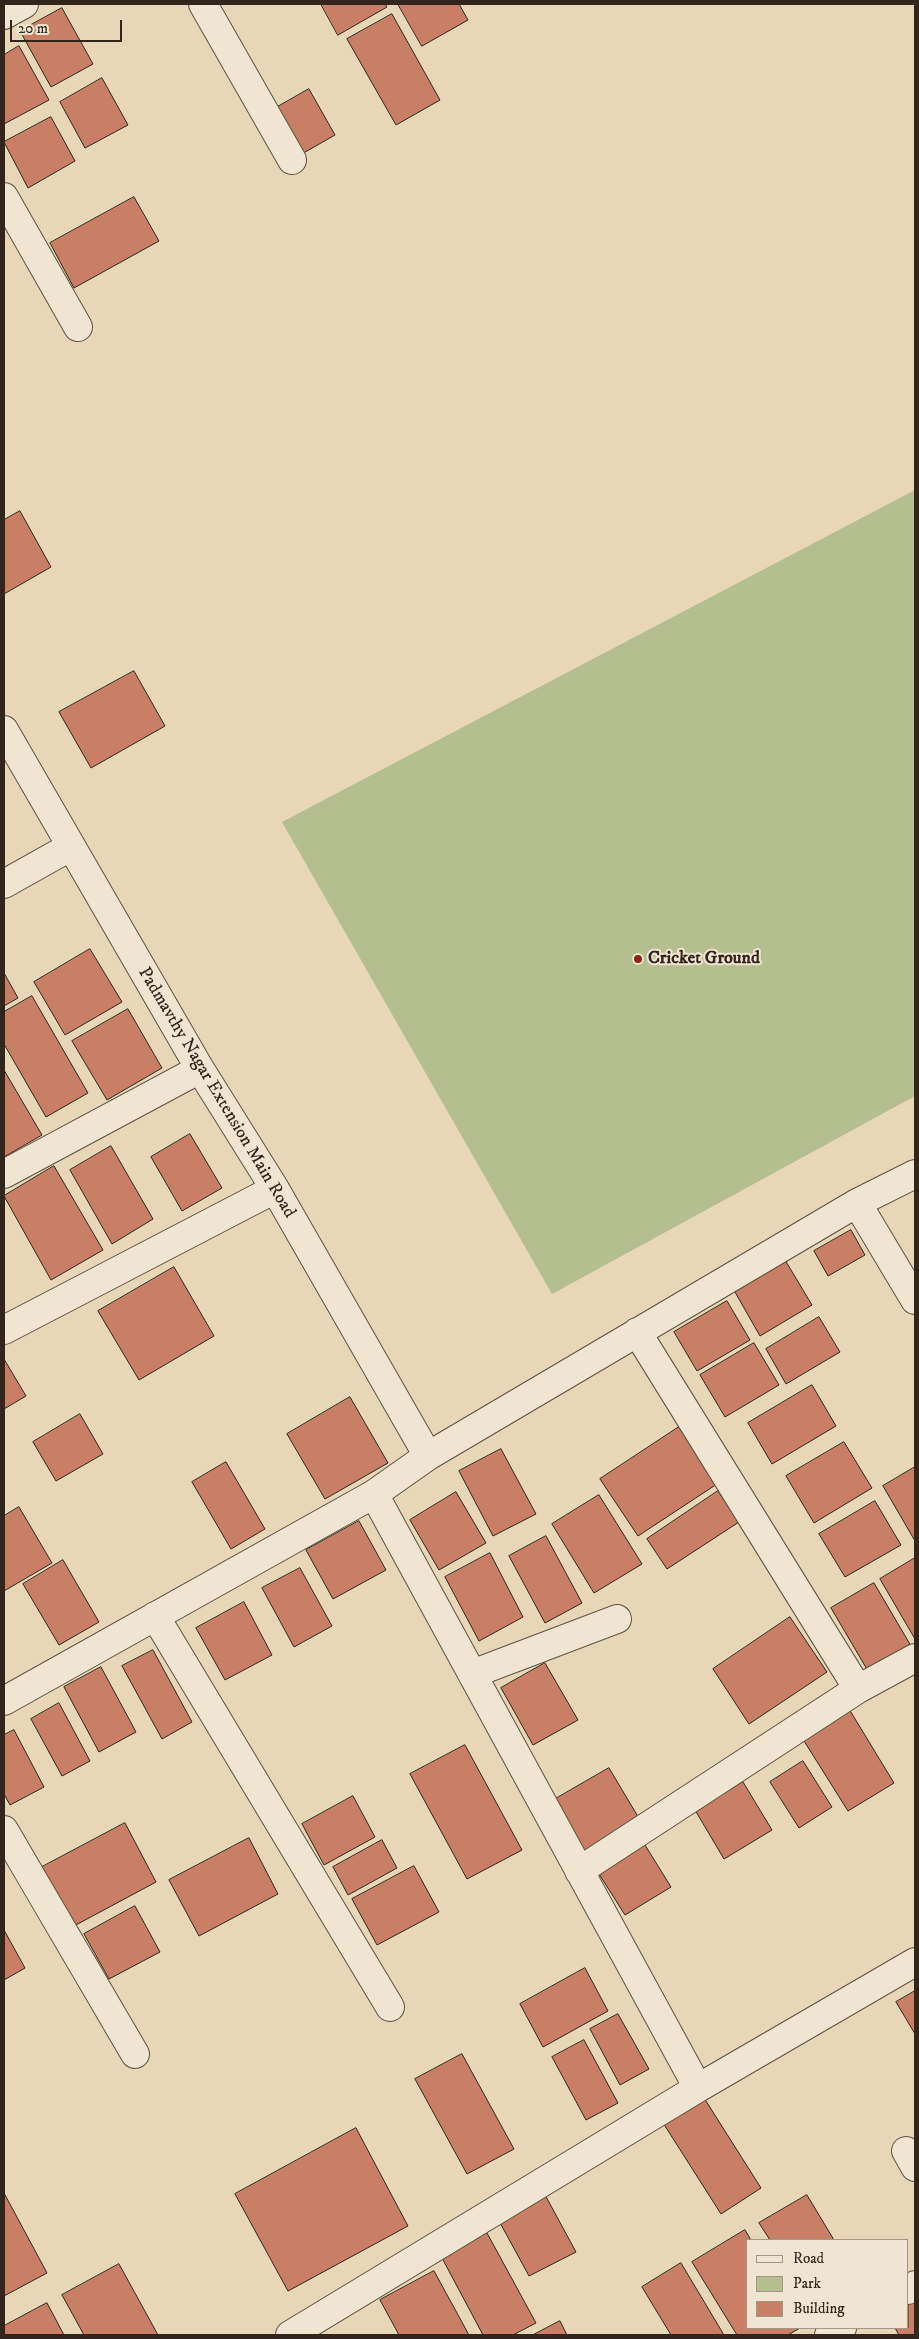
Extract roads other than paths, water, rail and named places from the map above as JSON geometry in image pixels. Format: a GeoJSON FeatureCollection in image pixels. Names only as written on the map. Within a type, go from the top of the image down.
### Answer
{"type":"FeatureCollection","features":[{"type":"Feature","properties":{"kind":"street"},"geometry":{"type":"LineString","coordinates":[[4,15],[24,4]]}},
{"type":"Feature","properties":{"kind":"street"},"geometry":{"type":"LineString","coordinates":[[203,4],[292,160]]}},
{"type":"Feature","properties":{"kind":"street"},"geometry":{"type":"LineString","coordinates":[[4,197],[78,327]]}},
{"type":"Feature","properties":{"kind":"street","name":"Padmavthy Nagar Extension Main Road"},"geometry":{"type":"LineString","coordinates":[[4,730],[200,1070],[275,1189],[428,1456]]}},
{"type":"Feature","properties":{"kind":"street"},"geometry":{"type":"LineString","coordinates":[[4,884],[70,846]]}},
{"type":"Feature","properties":{"kind":"street"},"geometry":{"type":"LineString","coordinates":[[4,1174],[200,1070]]}},
{"type":"Feature","properties":{"kind":"street"},"geometry":{"type":"LineString","coordinates":[[4,1701],[374,1494],[428,1456],[637,1332],[857,1203],[915,1174]]}},
{"type":"Feature","properties":{"kind":"street"},"geometry":{"type":"LineString","coordinates":[[4,1330],[275,1189]]}},
{"type":"Feature","properties":{"kind":"street"},"geometry":{"type":"LineString","coordinates":[[857,1203],[915,1300]]}},
{"type":"Feature","properties":{"kind":"street"},"geometry":{"type":"LineString","coordinates":[[637,1332],[858,1689]]}},
{"type":"Feature","properties":{"kind":"street"},"geometry":{"type":"LineString","coordinates":[[374,1494],[698,2088]]}},
{"type":"Feature","properties":{"kind":"street"},"geometry":{"type":"LineString","coordinates":[[155,1616],[390,2007]]}},
{"type":"Feature","properties":{"kind":"street"},"geometry":{"type":"LineString","coordinates":[[472,1674],[617,1618]]}},
{"type":"Feature","properties":{"kind":"street"},"geometry":{"type":"LineString","coordinates":[[579,1871],[858,1689],[915,1658]]}},
{"type":"Feature","properties":{"kind":"street"},"geometry":{"type":"LineString","coordinates":[[4,1830],[135,2054]]}},
{"type":"Feature","properties":{"kind":"street"},"geometry":{"type":"LineString","coordinates":[[290,2335],[698,2088],[915,1962]]}},
{"type":"Feature","properties":{"kind":"street"},"geometry":{"type":"LineString","coordinates":[[829,2335],[840,2329]]}},
{"type":"Feature","properties":{"kind":"place","name":"Cricket Ground"},"geometry":{"type":"Point","coordinates":[638,959]}}]}
